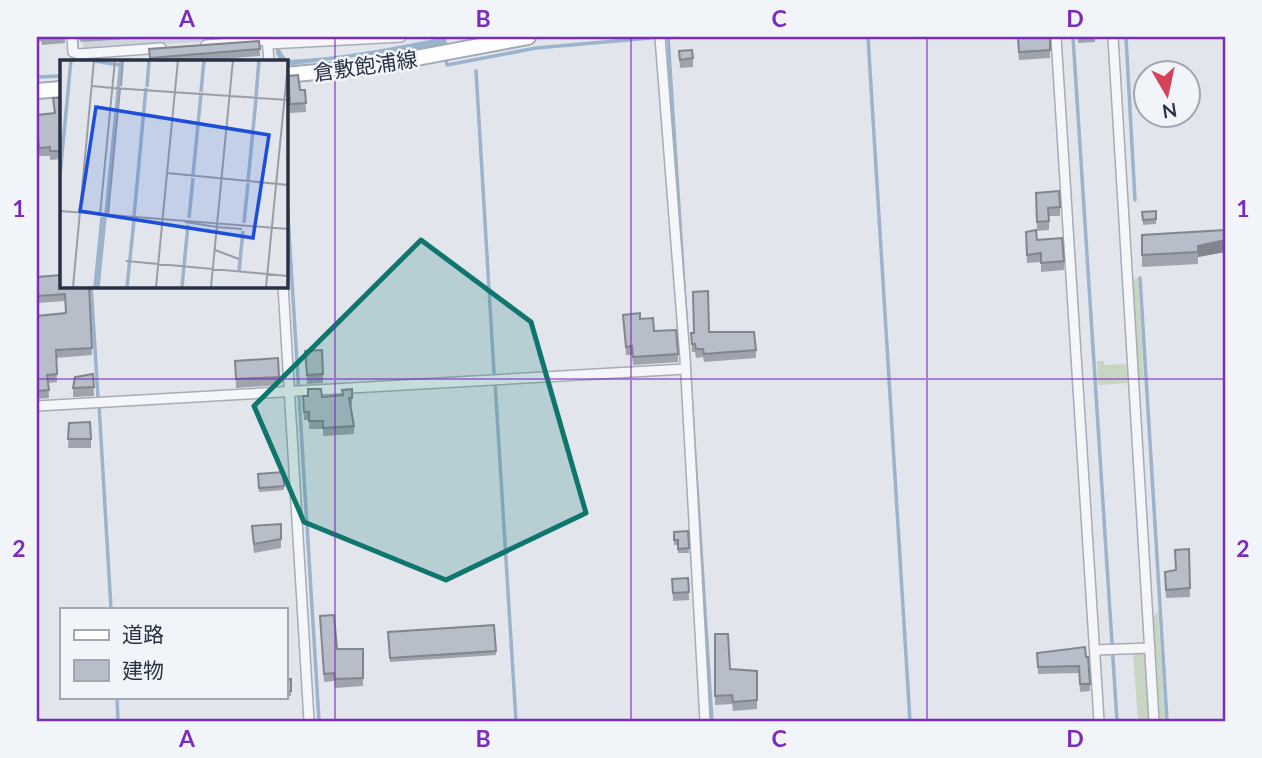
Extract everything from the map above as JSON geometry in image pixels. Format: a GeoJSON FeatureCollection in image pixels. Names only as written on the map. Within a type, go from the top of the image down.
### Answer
{"type":"FeatureCollection","features":[{"type":"Feature","properties":{"kind":"main road","name":"倉敷飽浦線"},"geometry":{"type":"LineString","coordinates":[[287,75],[368,67],[495,39],[528,37]]}},
{"type":"Feature","properties":{"kind":"main road"},"geometry":{"type":"LineString","coordinates":[[37,91],[60,89]]}},
{"type":"Feature","properties":{"kind":"street"},"geometry":{"type":"LineString","coordinates":[[72,37],[73,51],[82,58],[175,47]]}},
{"type":"Feature","properties":{"kind":"street"},"geometry":{"type":"LineString","coordinates":[[201,45],[401,37]]}},
{"type":"Feature","properties":{"kind":"street"},"geometry":{"type":"LineString","coordinates":[[660,37],[685,369],[705,721]]}},
{"type":"Feature","properties":{"kind":"street"},"geometry":{"type":"LineString","coordinates":[[1056,37],[1099,721]]}},
{"type":"Feature","properties":{"kind":"street"},"geometry":{"type":"LineString","coordinates":[[1113,37],[1154,721]]}},
{"type":"Feature","properties":{"kind":"street"},"geometry":{"type":"LineString","coordinates":[[269,60],[272,42]]}},
{"type":"Feature","properties":{"kind":"street"},"geometry":{"type":"LineString","coordinates":[[283,287],[295,392],[309,721]]}},
{"type":"Feature","properties":{"kind":"street"},"geometry":{"type":"LineString","coordinates":[[37,406],[685,369]]}},
{"type":"Feature","properties":{"kind":"street"},"geometry":{"type":"LineString","coordinates":[[1095,650],[1150,648]]}},
{"type":"Feature","properties":{"kind":"highlighted area"},"geometry":{"type":"Polygon","coordinates":[[[421,240],[531,322],[586,513],[446,580],[304,522],[254,406],[421,240]]]}},
{"type":"Feature","properties":{"kind":"shaded area"},"geometry":{"type":"Polygon","coordinates":[[[83,37],[241,37],[241,39],[83,50],[83,37]]]}},
{"type":"Feature","properties":{"kind":"green space"},"geometry":{"type":"Polygon","coordinates":[[[1138,278],[1144,380],[1139,380],[1133,280],[1138,278]]]}},
{"type":"Feature","properties":{"kind":"green space"},"geometry":{"type":"Polygon","coordinates":[[[1097,361],[1104,361],[1104,365],[1126,364],[1128,383],[1098,385],[1097,361]]]}},
{"type":"Feature","properties":{"kind":"green space"},"geometry":{"type":"Polygon","coordinates":[[[1158,611],[1165,721],[1160,721],[1153,617],[1158,611]]]}},
{"type":"Feature","properties":{"kind":"green space"},"geometry":{"type":"Polygon","coordinates":[[[1133,652],[1145,654],[1149,721],[1138,721],[1133,652]]]}},
{"type":"Feature","properties":{"kind":"water"},"geometry":{"type":"Polygon","coordinates":[[[445,37],[448,45],[287,66],[287,60],[367,52],[445,37]]]}},
{"type":"Feature","properties":{"kind":"water"},"geometry":{"type":"Polygon","coordinates":[[[276,50],[280,50],[287,60],[279,60],[276,50]]]}},
{"type":"Feature","properties":{"kind":"building"},"geometry":{"type":"Polygon","coordinates":[[[1018,37],[1050,37],[1050,50],[1019,52],[1018,37]]]}},
{"type":"Feature","properties":{"kind":"building"},"geometry":{"type":"Polygon","coordinates":[[[259,41],[260,49],[150,58],[149,49],[259,41]]]}},
{"type":"Feature","properties":{"kind":"building"},"geometry":{"type":"Polygon","coordinates":[[[692,50],[693,58],[680,60],[679,51],[692,50]]]}},
{"type":"Feature","properties":{"kind":"building"},"geometry":{"type":"Polygon","coordinates":[[[298,75],[300,90],[305,90],[306,103],[290,104],[288,76],[298,75]]]}},
{"type":"Feature","properties":{"kind":"building"},"geometry":{"type":"Polygon","coordinates":[[[53,98],[60,98],[60,151],[50,151],[50,147],[39,148],[37,115],[55,113],[53,98]]]}},
{"type":"Feature","properties":{"kind":"building"},"geometry":{"type":"Polygon","coordinates":[[[1059,191],[1060,207],[1048,208],[1049,221],[1037,222],[1036,193],[1059,191]]]}},
{"type":"Feature","properties":{"kind":"building"},"geometry":{"type":"Polygon","coordinates":[[[1156,211],[1156,219],[1143,220],[1142,212],[1156,211]]]}},
{"type":"Feature","properties":{"kind":"building"},"geometry":{"type":"Polygon","coordinates":[[[1036,230],[1037,240],[1062,238],[1064,261],[1041,263],[1041,253],[1027,255],[1026,232],[1036,230]]]}},
{"type":"Feature","properties":{"kind":"building"},"geometry":{"type":"Polygon","coordinates":[[[1225,230],[1225,240],[1198,246],[1198,252],[1142,255],[1142,235],[1225,230]]]}},
{"type":"Feature","properties":{"kind":"building"},"geometry":{"type":"Polygon","coordinates":[[[60,275],[60,287],[89,287],[92,348],[56,350],[57,374],[47,375],[49,390],[37,391],[37,316],[66,313],[65,294],[37,296],[37,277],[60,275]]]}},
{"type":"Feature","properties":{"kind":"building"},"geometry":{"type":"Polygon","coordinates":[[[708,291],[709,332],[754,332],[756,350],[704,354],[703,349],[696,349],[695,344],[692,344],[691,333],[694,333],[693,292],[708,291]]]}},
{"type":"Feature","properties":{"kind":"building"},"geometry":{"type":"Polygon","coordinates":[[[640,313],[640,319],[653,318],[654,331],[676,330],[678,354],[633,357],[632,346],[626,347],[623,315],[640,313]]]}},
{"type":"Feature","properties":{"kind":"building"},"geometry":{"type":"Polygon","coordinates":[[[322,350],[323,374],[307,375],[305,351],[322,350]]]}},
{"type":"Feature","properties":{"kind":"building"},"geometry":{"type":"Polygon","coordinates":[[[278,358],[279,377],[236,379],[235,361],[278,358]]]}},
{"type":"Feature","properties":{"kind":"building"},"geometry":{"type":"Polygon","coordinates":[[[93,374],[94,387],[73,388],[75,377],[93,374]]]}},
{"type":"Feature","properties":{"kind":"building"},"geometry":{"type":"Polygon","coordinates":[[[308,389],[321,389],[322,397],[343,395],[342,390],[352,389],[352,398],[349,398],[354,426],[323,428],[323,421],[309,421],[309,412],[304,412],[303,396],[308,396],[308,389]]]}},
{"type":"Feature","properties":{"kind":"building"},"geometry":{"type":"Polygon","coordinates":[[[90,422],[91,439],[68,439],[69,423],[90,422]]]}},
{"type":"Feature","properties":{"kind":"building"},"geometry":{"type":"Polygon","coordinates":[[[283,472],[284,486],[259,488],[258,474],[283,472]]]}},
{"type":"Feature","properties":{"kind":"building"},"geometry":{"type":"Polygon","coordinates":[[[281,524],[281,539],[254,544],[252,526],[281,524]]]}},
{"type":"Feature","properties":{"kind":"building"},"geometry":{"type":"Polygon","coordinates":[[[688,531],[689,548],[678,549],[674,532],[688,531]]]}},
{"type":"Feature","properties":{"kind":"building"},"geometry":{"type":"Polygon","coordinates":[[[1189,549],[1190,588],[1166,590],[1165,572],[1176,570],[1175,550],[1189,549]]]}},
{"type":"Feature","properties":{"kind":"building"},"geometry":{"type":"Polygon","coordinates":[[[688,578],[689,592],[673,593],[672,579],[688,578]]]}},
{"type":"Feature","properties":{"kind":"building"},"geometry":{"type":"Polygon","coordinates":[[[334,615],[337,649],[363,649],[363,678],[335,679],[334,673],[324,674],[320,616],[334,615]]]}},
{"type":"Feature","properties":{"kind":"building"},"geometry":{"type":"Polygon","coordinates":[[[494,625],[496,651],[390,658],[388,632],[494,625]]]}},
{"type":"Feature","properties":{"kind":"building"},"geometry":{"type":"Polygon","coordinates":[[[715,634],[728,634],[730,669],[757,671],[757,700],[733,702],[732,695],[715,696],[715,634]]]}},
{"type":"Feature","properties":{"kind":"building"},"geometry":{"type":"Polygon","coordinates":[[[1085,647],[1090,684],[1080,684],[1079,666],[1038,667],[1037,653],[1085,647]]]}},
{"type":"Feature","properties":{"kind":"building"},"geometry":{"type":"Polygon","coordinates":[[[291,679],[291,691],[287,692],[287,680],[291,679]]]}},
{"type":"Feature","properties":{"kind":"waterway"},"geometry":{"type":"LineString","coordinates":[[77,37],[77,49]]}},
{"type":"Feature","properties":{"kind":"waterway"},"geometry":{"type":"LineString","coordinates":[[277,37],[278,54]]}},
{"type":"Feature","properties":{"kind":"waterway"},"geometry":{"type":"LineString","coordinates":[[668,37],[712,721]]}},
{"type":"Feature","properties":{"kind":"waterway"},"geometry":{"type":"LineString","coordinates":[[666,38],[679,37]]}},
{"type":"Feature","properties":{"kind":"waterway"},"geometry":{"type":"LineString","coordinates":[[868,37],[910,721]]}},
{"type":"Feature","properties":{"kind":"waterway"},"geometry":{"type":"LineString","coordinates":[[1073,37],[1117,721]]}},
{"type":"Feature","properties":{"kind":"waterway"},"geometry":{"type":"LineString","coordinates":[[1126,37],[1135,200]]}},
{"type":"Feature","properties":{"kind":"waterway"},"geometry":{"type":"LineString","coordinates":[[446,60],[447,65],[536,48],[650,38]]}},
{"type":"Feature","properties":{"kind":"waterway"},"geometry":{"type":"LineString","coordinates":[[476,71],[494,373]]}},
{"type":"Feature","properties":{"kind":"waterway"},"geometry":{"type":"LineString","coordinates":[[37,77],[60,76]]}},
{"type":"Feature","properties":{"kind":"waterway"},"geometry":{"type":"LineString","coordinates":[[287,200],[319,721]]}},
{"type":"Feature","properties":{"kind":"waterway"},"geometry":{"type":"LineString","coordinates":[[1140,278],[1167,721]]}},
{"type":"Feature","properties":{"kind":"waterway"},"geometry":{"type":"LineString","coordinates":[[91,287],[98,397]]}},
{"type":"Feature","properties":{"kind":"waterway"},"geometry":{"type":"LineString","coordinates":[[495,382],[516,721]]}},
{"type":"Feature","properties":{"kind":"waterway"},"geometry":{"type":"LineString","coordinates":[[99,405],[111,608]]}},
{"type":"Feature","properties":{"kind":"waterway"},"geometry":{"type":"LineString","coordinates":[[117,698],[118,721]]}}]}
